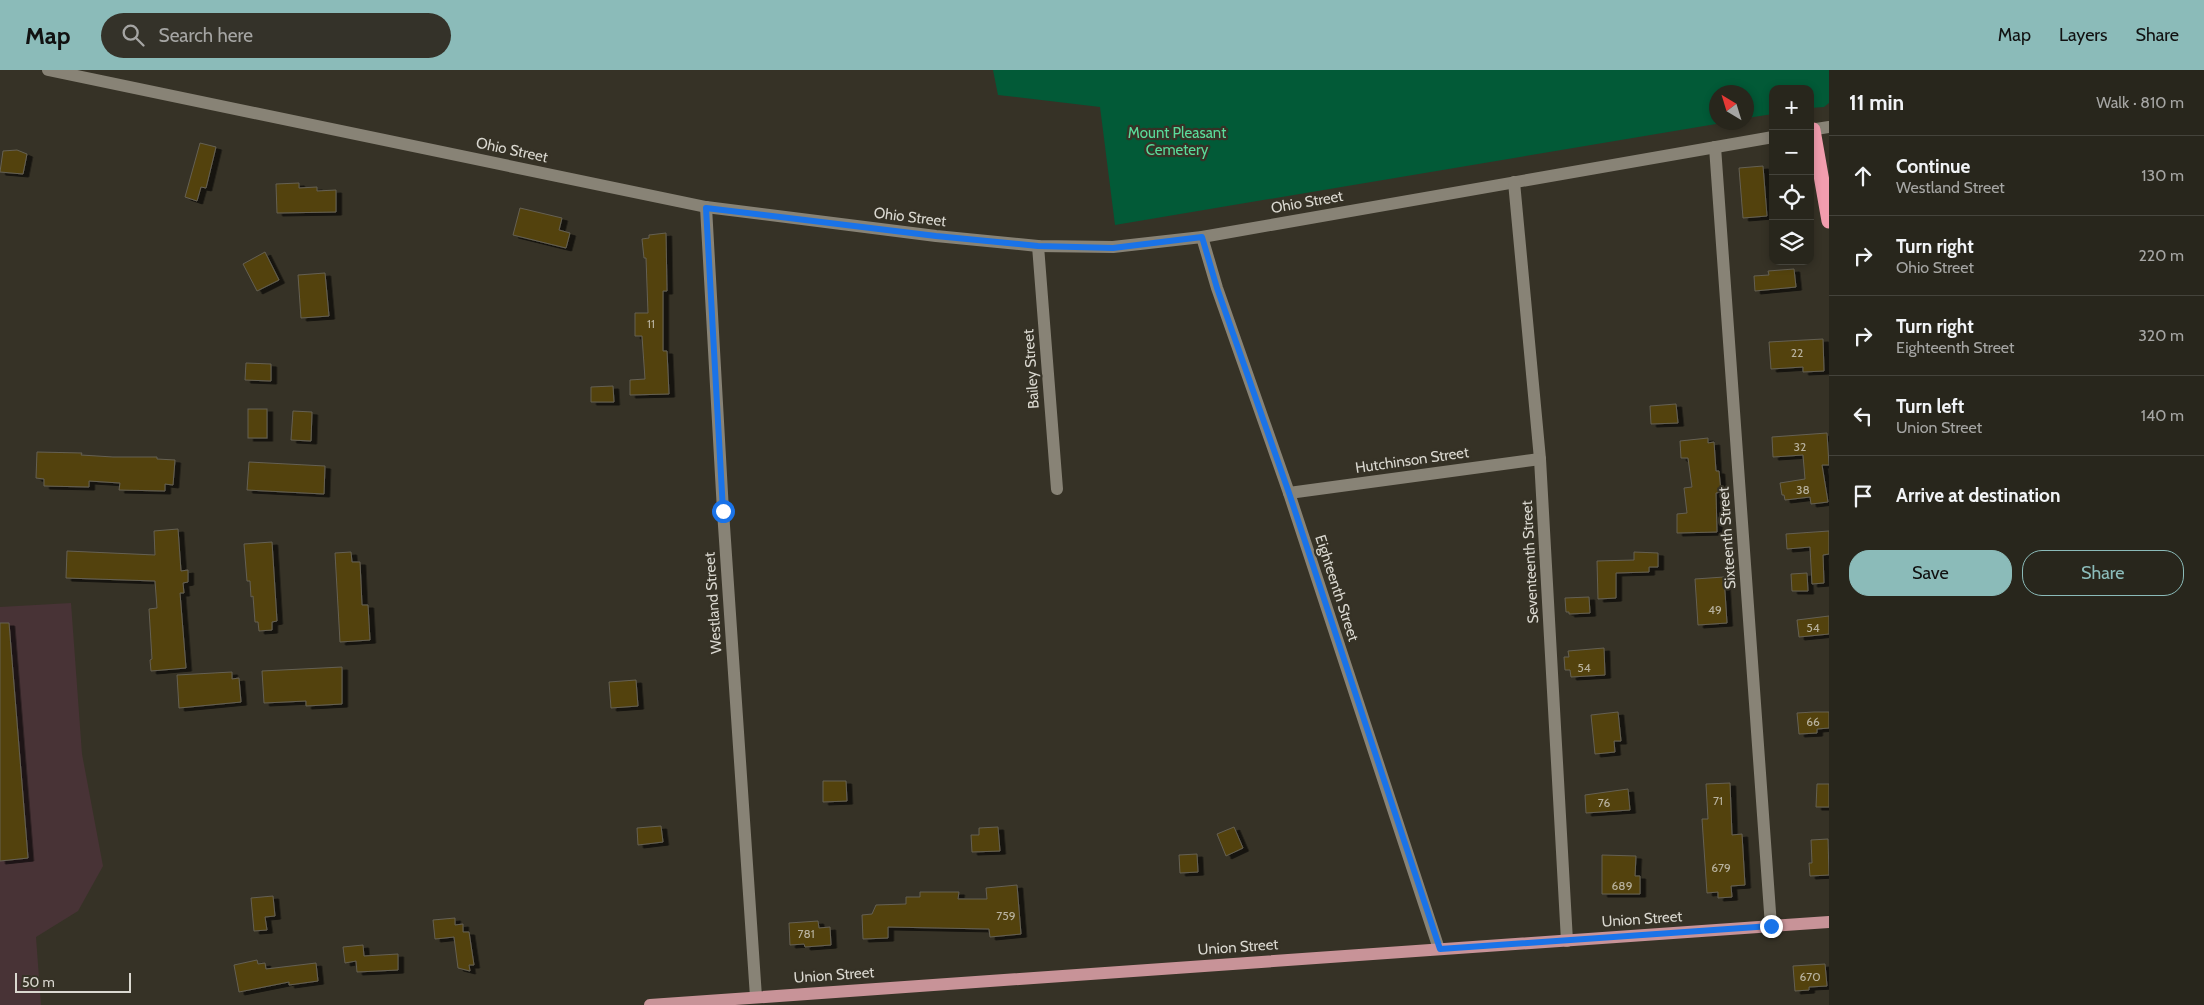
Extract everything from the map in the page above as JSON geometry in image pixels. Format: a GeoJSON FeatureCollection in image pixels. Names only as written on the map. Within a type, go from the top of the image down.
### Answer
{"type":"FeatureCollection","features":[{"type":"Feature","properties":{"kind":"highway"},"geometry":{"type":"LineString","coordinates":[[1814,141],[1829,221]]}},
{"type":"Feature","properties":{"kind":"main road","name":"Union Street"},"geometry":{"type":"LineString","coordinates":[[650,1005],[1829,922]]}},
{"type":"Feature","properties":{"kind":"street","name":"Ohio Street"},"geometry":{"type":"LineString","coordinates":[[48,70],[706,208],[936,236],[1038,246],[1113,248],[1202,237],[1769,138]]}},
{"type":"Feature","properties":{"kind":"street"},"geometry":{"type":"LineString","coordinates":[[1814,130],[1829,127]]}},
{"type":"Feature","properties":{"kind":"street","name":"Sixteenth Street"},"geometry":{"type":"LineString","coordinates":[[1715,147],[1771,926]]}},
{"type":"Feature","properties":{"kind":"street","name":"Seventeenth Street"},"geometry":{"type":"LineString","coordinates":[[1514,182],[1540,459],[1567,940]]}},
{"type":"Feature","properties":{"kind":"street","name":"Westland Street"},"geometry":{"type":"LineString","coordinates":[[706,208],[723,511],[756,997]]}},
{"type":"Feature","properties":{"kind":"street","name":"Eighteenth Street"},"geometry":{"type":"LineString","coordinates":[[1202,237],[1217,288],[1289,493],[1440,949]]}},
{"type":"Feature","properties":{"kind":"street","name":"Bailey Street"},"geometry":{"type":"LineString","coordinates":[[1038,246],[1056,489]]}},
{"type":"Feature","properties":{"kind":"street","name":"Hutchinson Street"},"geometry":{"type":"LineString","coordinates":[[1289,493],[1540,459]]}},
{"type":"Feature","properties":{"kind":"shaded area"},"geometry":{"type":"Polygon","coordinates":[[[71,603],[82,754],[103,866],[78,911],[36,937],[41,1005],[0,1005],[0,607],[71,603]]]}},
{"type":"Feature","properties":{"kind":"green space","name":"Mount Pleasant Cemetery"},"geometry":{"type":"Polygon","coordinates":[[[993,70],[1829,70],[1829,103],[1824,107],[1814,108],[1814,85],[1769,85],[1769,115],[1754,117],[1754,85],[1709,85],[1709,125],[1115,225],[1100,107],[998,95],[993,70]]]}},
{"type":"Feature","properties":{"kind":"building"},"geometry":{"type":"Polygon","coordinates":[[[200,143],[216,147],[206,188],[201,187],[197,201],[185,197],[200,143]]]}},
{"type":"Feature","properties":{"kind":"building"},"geometry":{"type":"Polygon","coordinates":[[[17,150],[27,154],[23,174],[0,172],[3,151],[17,150]]]}},
{"type":"Feature","properties":{"kind":"building"},"geometry":{"type":"Polygon","coordinates":[[[1763,166],[1767,216],[1743,218],[1739,168],[1763,166]]]}},
{"type":"Feature","properties":{"kind":"building"},"geometry":{"type":"Polygon","coordinates":[[[299,183],[299,188],[317,187],[317,191],[336,190],[336,212],[277,213],[276,184],[299,183]]]}},
{"type":"Feature","properties":{"kind":"building"},"geometry":{"type":"Polygon","coordinates":[[[520,208],[562,218],[559,230],[570,233],[566,248],[513,235],[520,208]]]}},
{"type":"Feature","properties":{"kind":"building"},"geometry":{"type":"Polygon","coordinates":[[[666,233],[667,291],[663,291],[663,351],[667,351],[669,394],[630,395],[630,380],[645,379],[642,336],[635,336],[635,313],[648,313],[646,258],[644,258],[642,239],[649,238],[649,235],[666,233]]]}},
{"type":"Feature","properties":{"kind":"building"},"geometry":{"type":"Polygon","coordinates":[[[265,252],[279,280],[257,291],[243,264],[265,252]]]}},
{"type":"Feature","properties":{"kind":"building"},"geometry":{"type":"Polygon","coordinates":[[[1794,269],[1796,287],[1755,291],[1754,276],[1769,275],[1768,271],[1794,269]]]}},
{"type":"Feature","properties":{"kind":"building"},"geometry":{"type":"Polygon","coordinates":[[[325,273],[329,316],[301,318],[298,275],[325,273]]]}},
{"type":"Feature","properties":{"kind":"building"},"geometry":{"type":"Polygon","coordinates":[[[1823,339],[1824,371],[1803,372],[1803,367],[1771,369],[1769,342],[1823,339]]]}},
{"type":"Feature","properties":{"kind":"building"},"geometry":{"type":"Polygon","coordinates":[[[246,363],[271,364],[271,381],[245,380],[246,363]]]}},
{"type":"Feature","properties":{"kind":"building"},"geometry":{"type":"Polygon","coordinates":[[[613,386],[614,402],[591,402],[591,387],[613,386]]]}},
{"type":"Feature","properties":{"kind":"building"},"geometry":{"type":"Polygon","coordinates":[[[1676,404],[1678,423],[1651,424],[1650,406],[1676,404]]]}},
{"type":"Feature","properties":{"kind":"building"},"geometry":{"type":"Polygon","coordinates":[[[248,409],[267,409],[267,438],[248,438],[248,409]]]}},
{"type":"Feature","properties":{"kind":"building"},"geometry":{"type":"Polygon","coordinates":[[[293,411],[312,412],[311,441],[291,440],[293,411]]]}},
{"type":"Feature","properties":{"kind":"building"},"geometry":{"type":"Polygon","coordinates":[[[1827,433],[1829,465],[1822,465],[1828,502],[1811,504],[1810,497],[1785,500],[1780,483],[1805,479],[1803,455],[1773,457],[1772,437],[1827,433]]]}},
{"type":"Feature","properties":{"kind":"building"},"geometry":{"type":"Polygon","coordinates":[[[1708,438],[1708,443],[1714,442],[1716,471],[1719,471],[1721,492],[1716,493],[1717,532],[1677,533],[1677,514],[1687,513],[1684,488],[1692,487],[1688,458],[1681,458],[1680,441],[1708,438]]]}},
{"type":"Feature","properties":{"kind":"building"},"geometry":{"type":"Polygon","coordinates":[[[37,452],[82,453],[81,455],[113,457],[157,457],[157,459],[175,460],[173,485],[165,484],[165,491],[119,490],[120,483],[89,481],[89,487],[44,486],[44,479],[36,478],[37,452]]]}},
{"type":"Feature","properties":{"kind":"building"},"geometry":{"type":"Polygon","coordinates":[[[249,462],[325,466],[324,494],[247,490],[249,462]]]}},
{"type":"Feature","properties":{"kind":"building"},"geometry":{"type":"Polygon","coordinates":[[[178,529],[181,571],[188,570],[188,582],[183,583],[184,593],[180,593],[186,668],[151,671],[149,609],[157,608],[155,581],[66,578],[67,551],[155,555],[154,531],[178,529]]]}},
{"type":"Feature","properties":{"kind":"building"},"geometry":{"type":"Polygon","coordinates":[[[1829,531],[1829,554],[1823,555],[1824,583],[1812,584],[1810,547],[1787,549],[1786,534],[1829,531]]]}},
{"type":"Feature","properties":{"kind":"building"},"geometry":{"type":"Polygon","coordinates":[[[272,542],[277,621],[272,622],[272,630],[259,631],[258,622],[255,622],[250,581],[247,581],[244,544],[272,542]]]}},
{"type":"Feature","properties":{"kind":"building"},"geometry":{"type":"Polygon","coordinates":[[[351,552],[352,562],[360,562],[362,605],[368,605],[370,640],[340,642],[335,553],[351,552]]]}},
{"type":"Feature","properties":{"kind":"building"},"geometry":{"type":"Polygon","coordinates":[[[1634,552],[1658,553],[1658,567],[1649,567],[1649,572],[1616,573],[1616,598],[1598,599],[1597,561],[1634,560],[1634,552]]]}},
{"type":"Feature","properties":{"kind":"building"},"geometry":{"type":"Polygon","coordinates":[[[1807,573],[1808,591],[1792,591],[1791,574],[1807,573]]]}},
{"type":"Feature","properties":{"kind":"building"},"geometry":{"type":"Polygon","coordinates":[[[1724,577],[1727,623],[1698,625],[1695,579],[1724,577]]]}},
{"type":"Feature","properties":{"kind":"building"},"geometry":{"type":"Polygon","coordinates":[[[1589,597],[1590,613],[1569,614],[1569,612],[1566,612],[1565,598],[1589,597]]]}},
{"type":"Feature","properties":{"kind":"building"},"geometry":{"type":"Polygon","coordinates":[[[1829,616],[1829,634],[1799,637],[1797,620],[1829,616]]]}},
{"type":"Feature","properties":{"kind":"building"},"geometry":{"type":"Polygon","coordinates":[[[0,623],[9,623],[28,858],[0,861],[0,623]]]}},
{"type":"Feature","properties":{"kind":"building"},"geometry":{"type":"Polygon","coordinates":[[[1604,648],[1605,675],[1571,677],[1570,670],[1565,670],[1564,657],[1569,657],[1568,651],[1604,648]]]}},
{"type":"Feature","properties":{"kind":"building"},"geometry":{"type":"Polygon","coordinates":[[[342,667],[342,704],[306,706],[306,701],[264,703],[262,671],[342,667]]]}},
{"type":"Feature","properties":{"kind":"building"},"geometry":{"type":"Polygon","coordinates":[[[232,672],[232,679],[239,678],[241,702],[179,708],[177,675],[232,672]]]}},
{"type":"Feature","properties":{"kind":"building"},"geometry":{"type":"Polygon","coordinates":[[[636,680],[638,706],[611,708],[609,682],[636,680]]]}},
{"type":"Feature","properties":{"kind":"building"},"geometry":{"type":"Polygon","coordinates":[[[1618,712],[1621,741],[1614,741],[1615,752],[1595,754],[1591,715],[1618,712]]]}},
{"type":"Feature","properties":{"kind":"building"},"geometry":{"type":"Polygon","coordinates":[[[1829,712],[1829,728],[1817,729],[1817,733],[1799,734],[1797,713],[1829,712]]]}},
{"type":"Feature","properties":{"kind":"building"},"geometry":{"type":"Polygon","coordinates":[[[823,781],[846,781],[847,801],[823,802],[823,781]]]}},
{"type":"Feature","properties":{"kind":"building"},"geometry":{"type":"Polygon","coordinates":[[[1730,783],[1732,835],[1742,834],[1745,885],[1731,886],[1732,897],[1718,898],[1718,892],[1707,893],[1702,819],[1708,819],[1706,784],[1730,783]]]}},
{"type":"Feature","properties":{"kind":"building"},"geometry":{"type":"Polygon","coordinates":[[[1817,784],[1829,784],[1829,807],[1816,807],[1817,784]]]}},
{"type":"Feature","properties":{"kind":"building"},"geometry":{"type":"Polygon","coordinates":[[[1628,789],[1630,810],[1586,813],[1585,795],[1628,789]]]}},
{"type":"Feature","properties":{"kind":"building"},"geometry":{"type":"Polygon","coordinates":[[[661,826],[663,842],[638,845],[637,828],[661,826]]]}},
{"type":"Feature","properties":{"kind":"building"},"geometry":{"type":"Polygon","coordinates":[[[998,827],[1000,851],[972,852],[971,835],[979,835],[979,828],[998,827]]]}},
{"type":"Feature","properties":{"kind":"building"},"geometry":{"type":"Polygon","coordinates":[[[1234,827],[1243,848],[1226,856],[1217,834],[1234,827]]]}},
{"type":"Feature","properties":{"kind":"building"},"geometry":{"type":"Polygon","coordinates":[[[1828,839],[1829,875],[1810,876],[1809,863],[1812,863],[1811,840],[1828,839]]]}},
{"type":"Feature","properties":{"kind":"building"},"geometry":{"type":"Polygon","coordinates":[[[1197,854],[1198,872],[1180,873],[1179,855],[1197,854]]]}},
{"type":"Feature","properties":{"kind":"building"},"geometry":{"type":"Polygon","coordinates":[[[1602,855],[1636,856],[1635,876],[1640,876],[1640,894],[1602,894],[1602,855]]]}},
{"type":"Feature","properties":{"kind":"building"},"geometry":{"type":"Polygon","coordinates":[[[1017,885],[1021,934],[990,937],[989,929],[888,927],[888,938],[863,939],[862,915],[872,914],[876,905],[906,904],[906,897],[920,897],[920,892],[959,892],[958,899],[987,899],[986,888],[1017,885]]]}},
{"type":"Feature","properties":{"kind":"building"},"geometry":{"type":"Polygon","coordinates":[[[273,896],[275,916],[265,917],[267,930],[254,931],[251,898],[273,896]]]}},
{"type":"Feature","properties":{"kind":"building"},"geometry":{"type":"Polygon","coordinates":[[[455,918],[455,925],[463,924],[463,932],[469,932],[474,965],[469,965],[470,971],[458,968],[454,937],[435,939],[433,920],[455,918]]]}},
{"type":"Feature","properties":{"kind":"building"},"geometry":{"type":"Polygon","coordinates":[[[818,921],[819,928],[830,927],[831,945],[805,947],[804,944],[790,945],[789,923],[818,921]]]}},
{"type":"Feature","properties":{"kind":"building"},"geometry":{"type":"Polygon","coordinates":[[[363,945],[364,956],[398,954],[398,970],[357,972],[356,961],[345,963],[343,947],[363,945]]]}},
{"type":"Feature","properties":{"kind":"building"},"geometry":{"type":"Polygon","coordinates":[[[257,960],[258,964],[265,963],[266,969],[316,963],[318,981],[289,985],[289,982],[239,992],[234,965],[257,960]]]}},
{"type":"Feature","properties":{"kind":"building"},"geometry":{"type":"Polygon","coordinates":[[[1825,964],[1827,986],[1809,987],[1809,990],[1795,991],[1793,966],[1825,964]]]}},
{"type":"Feature","properties":{"kind":"route"},"geometry":{"type":"LineString","coordinates":[[723,511],[706,208],[975,241],[1038,246],[1113,248],[1202,237],[1217,288],[1289,493],[1440,949],[1771,926]]}}]}
